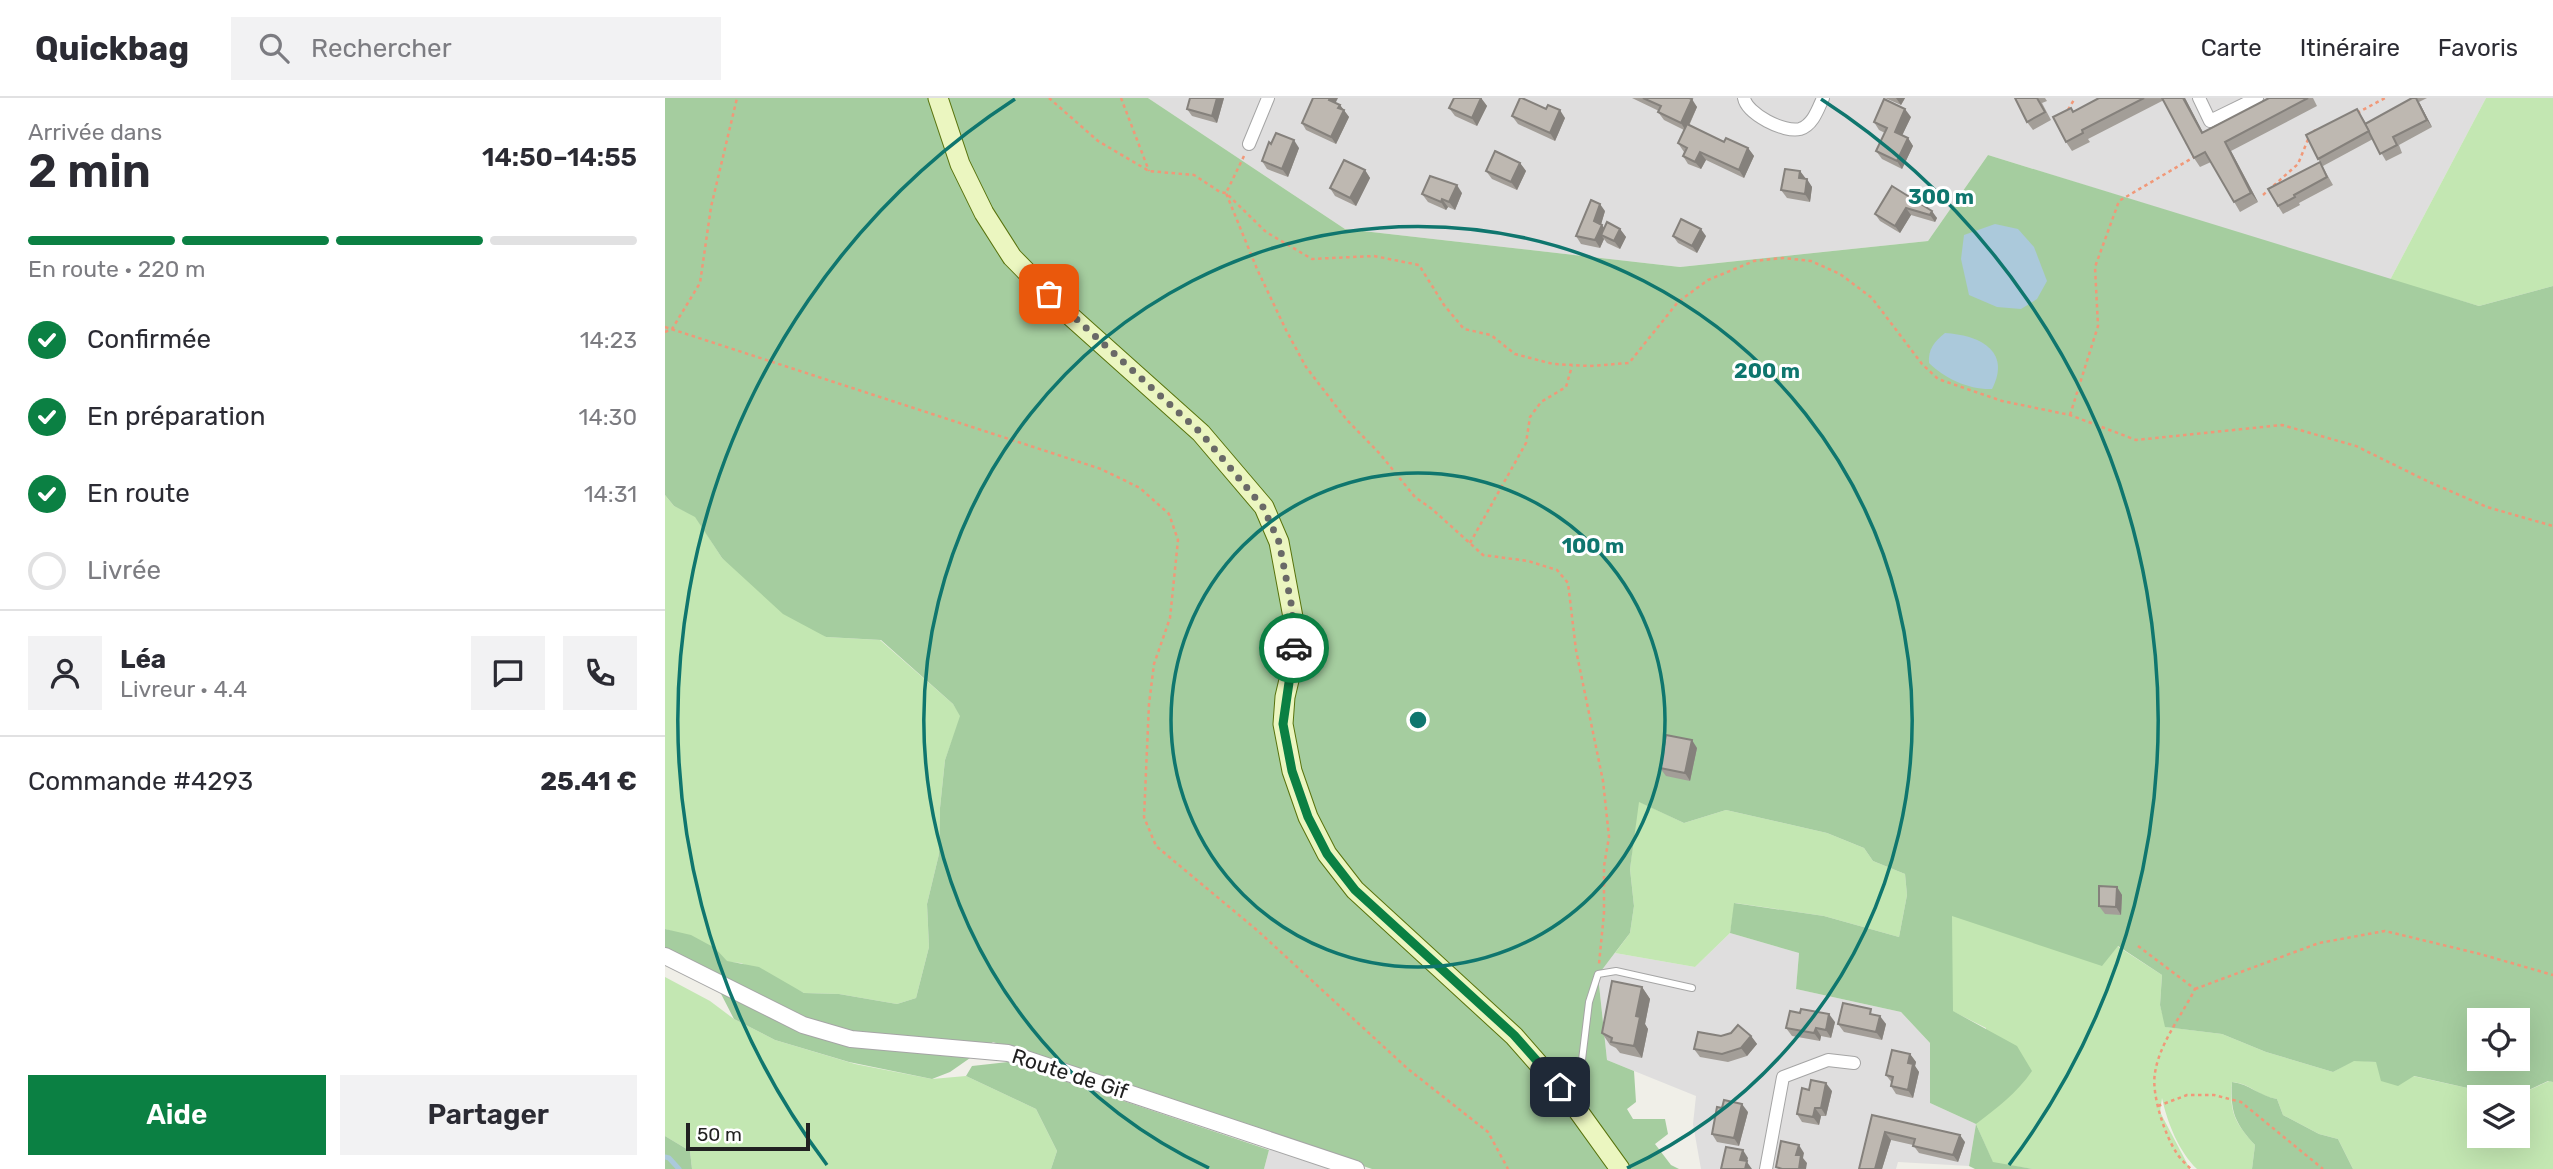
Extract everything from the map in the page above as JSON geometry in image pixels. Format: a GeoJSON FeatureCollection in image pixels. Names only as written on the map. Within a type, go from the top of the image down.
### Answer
{"type":"FeatureCollection","features":[{"type":"Feature","properties":{"kind":"main road"},"geometry":{"type":"LineString","coordinates":[[938,98],[966,176],[983,213],[1012,257],[1067,313],[1201,433],[1263,507],[1279,542],[1295,628],[1293,663],[1283,724],[1292,771],[1308,817],[1327,854],[1355,890],[1514,1035],[1571,1101],[1620,1169]]}},
{"type":"Feature","properties":{"kind":"street"},"geometry":{"type":"LineString","coordinates":[[1249,144],[1268,98]]}},
{"type":"Feature","properties":{"kind":"street"},"geometry":{"type":"LineString","coordinates":[[1744,98],[1745,105],[1755,114],[1786,129],[1801,129],[1813,121],[1823,98]]}},
{"type":"Feature","properties":{"kind":"street"},"geometry":{"type":"LineString","coordinates":[[2199,98],[2210,121],[2257,98]]}},
{"type":"Feature","properties":{"kind":"street","name":"Route de Gif"},"geometry":{"type":"LineString","coordinates":[[665,956],[803,1025],[851,1039],[1008,1054],[1356,1169]]}},
{"type":"Feature","properties":{"kind":"street"},"geometry":{"type":"LineString","coordinates":[[1766,1169],[1783,1076],[1828,1060],[1854,1063]]}},
{"type":"Feature","properties":{"kind":"lane"},"geometry":{"type":"LineString","coordinates":[[1571,1101],[1582,1060],[1588,1002],[1598,974],[1616,971],[1692,988]]}},
{"type":"Feature","properties":{"kind":"path"},"geometry":{"type":"LineString","coordinates":[[665,332],[672,329],[700,283],[711,207],[737,98]]}},
{"type":"Feature","properties":{"kind":"path"},"geometry":{"type":"LineString","coordinates":[[1049,98],[1098,141],[1149,171],[1194,175],[1226,193],[1266,232],[1312,258],[1374,256],[1419,265],[1444,305],[1464,329],[1491,335],[1515,354],[1553,364],[1629,363],[1678,302],[1708,280],[1754,261],[1783,258],[1811,261],[1840,274],[1872,298],[1922,363],[1938,379],[2002,401],[2070,415],[2136,440],[2282,425],[2356,446],[2487,507],[2553,526]]}},
{"type":"Feature","properties":{"kind":"path"},"geometry":{"type":"LineString","coordinates":[[1121,98],[1149,171]]}},
{"type":"Feature","properties":{"kind":"path"},"geometry":{"type":"LineString","coordinates":[[2066,116],[2075,98]]}},
{"type":"Feature","properties":{"kind":"path"},"geometry":{"type":"LineString","coordinates":[[2348,117],[2385,98]]}},
{"type":"Feature","properties":{"kind":"path"},"geometry":{"type":"LineString","coordinates":[[2263,195],[2298,164],[2311,132],[2323,127]]}},
{"type":"Feature","properties":{"kind":"path"},"geometry":{"type":"LineString","coordinates":[[1249,144],[1226,193],[1257,269],[1306,368],[1346,419],[1415,496],[1483,555],[1528,561],[1557,570],[1569,583],[1576,650],[1603,781],[1609,837],[1604,866],[1604,913],[1598,974]]}},
{"type":"Feature","properties":{"kind":"path"},"geometry":{"type":"LineString","coordinates":[[2070,415],[2098,326],[2095,267],[2119,201],[2194,157]]}},
{"type":"Feature","properties":{"kind":"path"},"geometry":{"type":"LineString","coordinates":[[665,327],[1101,469],[1140,488],[1169,514],[1178,540],[1170,618],[1154,664],[1149,704],[1144,817],[1156,846],[1258,931],[1408,1069],[1488,1132],[1508,1169]]}},
{"type":"Feature","properties":{"kind":"path"},"geometry":{"type":"LineString","coordinates":[[1470,543],[1526,443],[1530,417],[1541,402],[1566,387],[1572,365]]}},
{"type":"Feature","properties":{"kind":"path"},"geometry":{"type":"LineString","coordinates":[[2191,1169],[2177,1154],[2158,1106],[2154,1074],[2163,1048],[2196,989],[2319,943],[2385,932],[2480,954],[2553,975]]}},
{"type":"Feature","properties":{"kind":"path"},"geometry":{"type":"LineString","coordinates":[[2138,946],[2196,989]]}},
{"type":"Feature","properties":{"kind":"path"},"geometry":{"type":"LineString","coordinates":[[2158,1106],[2187,1096],[2214,1095],[2241,1102],[2323,1169]]}},
{"type":"Feature","properties":{"kind":"shaded area"},"geometry":{"type":"Polygon","coordinates":[[[1148,98],[2486,98],[2390,280],[1988,155],[1928,241],[1680,267],[1345,229],[1148,98]]]}},
{"type":"Feature","properties":{"kind":"shaded area"},"geometry":{"type":"Polygon","coordinates":[[[1730,933],[1799,953],[1796,989],[1901,1012],[1930,1043],[1930,1103],[1976,1124],[1969,1166],[1898,1162],[1896,1169],[1701,1169],[1693,1124],[1696,1096],[1607,1060],[1598,974],[1615,953],[1695,967],[1730,933]]]}},
{"type":"Feature","properties":{"kind":"shaded area"},"geometry":{"type":"Polygon","coordinates":[[[1284,1143],[1357,1169],[1264,1169],[1269,1150],[1284,1143]]]}},
{"type":"Feature","properties":{"kind":"green space"},"geometry":{"type":"Polygon","coordinates":[[[665,98],[1148,98],[1345,229],[1680,267],[1928,241],[1988,155],[2479,306],[2553,286],[2553,1082],[2548,1081],[2530,1089],[2530,1085],[2467,1085],[2467,1088],[2414,1076],[2398,1086],[2381,1081],[2376,1062],[2354,1061],[2333,1072],[2266,1052],[2222,1034],[2165,1027],[2160,1005],[2162,975],[2118,946],[2102,966],[1952,916],[1953,1011],[2017,1046],[2032,1071],[2013,1093],[1976,1124],[1930,1103],[1930,1043],[1901,1012],[1796,989],[1799,953],[1730,933],[1734,903],[1824,916],[1899,937],[1907,895],[1905,874],[1873,861],[1864,848],[1827,833],[1726,810],[1684,823],[1639,802],[1630,869],[1634,906],[1630,933],[1598,975],[1607,1060],[1634,1071],[1636,1102],[1627,1109],[1633,1119],[1665,1119],[1668,1134],[1655,1144],[1671,1165],[1679,1169],[1372,1169],[993,1042],[950,1072],[932,1079],[849,1062],[775,1040],[734,1019],[719,990],[691,962],[665,947],[665,929],[691,935],[715,948],[727,961],[759,967],[804,993],[839,994],[897,1004],[916,998],[929,947],[927,904],[939,854],[945,760],[960,716],[953,704],[881,640],[826,637],[783,614],[722,558],[695,517],[674,506],[665,495],[665,98]]]}},
{"type":"Feature","properties":{"kind":"green space"},"geometry":{"type":"Polygon","coordinates":[[[2486,98],[2553,98],[2553,286],[2479,306],[2390,280],[2486,98]]]}},
{"type":"Feature","properties":{"kind":"green space"},"geometry":{"type":"Polygon","coordinates":[[[665,495],[674,506],[695,516],[722,558],[826,637],[880,640],[953,704],[961,716],[945,760],[939,854],[927,904],[929,947],[916,998],[897,1004],[839,994],[804,993],[741,963],[727,962],[706,944],[665,929],[665,495]]]}},
{"type":"Feature","properties":{"kind":"green space"},"geometry":{"type":"Polygon","coordinates":[[[1638,801],[1684,823],[1726,810],[1827,833],[1864,848],[1873,861],[1905,874],[1907,895],[1899,937],[1824,916],[1735,903],[1730,933],[1695,967],[1615,953],[1630,933],[1634,906],[1630,869],[1638,801]]]}},
{"type":"Feature","properties":{"kind":"green space"},"geometry":{"type":"Polygon","coordinates":[[[1952,915],[2013,935],[2117,946],[2162,975],[2160,1005],[2166,1027],[2222,1034],[2266,1052],[2333,1072],[2354,1060],[2376,1062],[2413,1076],[2467,1088],[2467,1148],[2530,1148],[2530,1090],[2549,1081],[2553,1082],[2553,1169],[2353,1169],[2338,1139],[2319,1134],[2283,1115],[2277,1099],[2232,1082],[2235,1116],[2255,1145],[2252,1169],[2197,1169],[2175,1136],[2162,1098],[2160,1112],[2190,1169],[2033,1169],[1993,1163],[1976,1124],[1986,1028],[1952,1011],[1952,915]]]}},
{"type":"Feature","properties":{"kind":"green space"},"geometry":{"type":"Polygon","coordinates":[[[665,977],[710,1001],[734,1019],[775,1040],[855,1064],[932,1079],[966,1076],[1036,1109],[1057,1151],[1051,1169],[692,1169],[690,1151],[665,1136],[665,977]]]}},
{"type":"Feature","properties":{"kind":"green space"},"geometry":{"type":"Polygon","coordinates":[[[1008,1062],[1269,1150],[1264,1169],[1051,1169],[1057,1151],[1036,1109],[966,1076],[972,1066],[1008,1062]]]}},
{"type":"Feature","properties":{"kind":"green space"},"geometry":{"type":"Polygon","coordinates":[[[2232,1082],[2277,1099],[2283,1115],[2319,1134],[2338,1139],[2353,1169],[2252,1169],[2255,1145],[2235,1116],[2232,1082]]]}},
{"type":"Feature","properties":{"kind":"green space"},"geometry":{"type":"Polygon","coordinates":[[[1976,1124],[1993,1162],[2033,1169],[1975,1169],[1969,1166],[1976,1124]]]}},
{"type":"Feature","properties":{"kind":"green space"},"geometry":{"type":"Polygon","coordinates":[[[665,1136],[690,1151],[692,1169],[665,1169],[665,1136]]]}},
{"type":"Feature","properties":{"kind":"water"},"geometry":{"type":"Polygon","coordinates":[[[1995,224],[2018,229],[2034,247],[2047,281],[2037,299],[2021,309],[1997,307],[1969,295],[1961,259],[1964,235],[1995,224]]]}},
{"type":"Feature","properties":{"kind":"water"},"geometry":{"type":"Polygon","coordinates":[[[1945,333],[1980,341],[1995,355],[1998,364],[1992,389],[1975,388],[1958,382],[1929,363],[1933,346],[1945,333]]]}},
{"type":"Feature","properties":{"kind":"building"},"geometry":{"type":"Polygon","coordinates":[[[1190,98],[1217,98],[1212,116],[1187,109],[1190,98]]]}},
{"type":"Feature","properties":{"kind":"building"},"geometry":{"type":"Polygon","coordinates":[[[1313,98],[1330,98],[1329,100],[1340,105],[1338,108],[1344,110],[1331,137],[1302,123],[1313,98]]]}},
{"type":"Feature","properties":{"kind":"building"},"geometry":{"type":"Polygon","coordinates":[[[1454,98],[1481,98],[1472,118],[1449,108],[1454,98]]]}},
{"type":"Feature","properties":{"kind":"building"},"geometry":{"type":"Polygon","coordinates":[[[1520,98],[1546,109],[1548,105],[1560,110],[1550,133],[1512,116],[1520,98]]]}},
{"type":"Feature","properties":{"kind":"building"},"geometry":{"type":"Polygon","coordinates":[[[1643,98],[1692,99],[1681,123],[1658,112],[1661,106],[1643,98]]]}},
{"type":"Feature","properties":{"kind":"building"},"geometry":{"type":"Polygon","coordinates":[[[2015,98],[2037,98],[2045,112],[2027,122],[2015,98]]]}},
{"type":"Feature","properties":{"kind":"building"},"geometry":{"type":"Polygon","coordinates":[[[2099,98],[2144,98],[2082,130],[2083,133],[2066,142],[2053,117],[2071,108],[2073,112],[2099,98]]]}},
{"type":"Feature","properties":{"kind":"building"},"geometry":{"type":"Polygon","coordinates":[[[2162,98],[2183,98],[2202,133],[2269,98],[2308,98],[2225,142],[2251,193],[2234,202],[2205,152],[2194,158],[2162,98]]]}},
{"type":"Feature","properties":{"kind":"building"},"geometry":{"type":"Polygon","coordinates":[[[2416,98],[2427,120],[2393,137],[2397,145],[2380,154],[2365,124],[2416,98]]]}},
{"type":"Feature","properties":{"kind":"building"},"geometry":{"type":"Polygon","coordinates":[[[1884,99],[1905,109],[1895,132],[1908,138],[1897,161],[1876,151],[1887,128],[1874,122],[1884,99]]]}},
{"type":"Feature","properties":{"kind":"building"},"geometry":{"type":"Polygon","coordinates":[[[2357,109],[2369,131],[2318,159],[2306,135],[2357,109]]]}},
{"type":"Feature","properties":{"kind":"building"},"geometry":{"type":"Polygon","coordinates":[[[1687,124],[1724,142],[1726,138],[1748,148],[1739,170],[1700,152],[1695,162],[1683,156],[1687,148],[1678,143],[1687,124]]]}},
{"type":"Feature","properties":{"kind":"building"},"geometry":{"type":"Polygon","coordinates":[[[1276,133],[1294,140],[1282,169],[1262,161],[1269,142],[1271,144],[1276,133]]]}},
{"type":"Feature","properties":{"kind":"building"},"geometry":{"type":"Polygon","coordinates":[[[1495,151],[1520,163],[1511,182],[1486,171],[1495,151]]]}},
{"type":"Feature","properties":{"kind":"building"},"geometry":{"type":"Polygon","coordinates":[[[1344,160],[1365,170],[1350,198],[1330,188],[1344,160]]]}},
{"type":"Feature","properties":{"kind":"building"},"geometry":{"type":"Polygon","coordinates":[[[2320,162],[2327,177],[2278,206],[2268,189],[2320,162]]]}},
{"type":"Feature","properties":{"kind":"building"},"geometry":{"type":"Polygon","coordinates":[[[1785,169],[1800,171],[1799,178],[1807,179],[1805,194],[1781,190],[1785,169]]]}},
{"type":"Feature","properties":{"kind":"building"},"geometry":{"type":"Polygon","coordinates":[[[1430,176],[1457,185],[1449,202],[1442,199],[1441,202],[1422,194],[1430,176]]]}},
{"type":"Feature","properties":{"kind":"building"},"geometry":{"type":"Polygon","coordinates":[[[1892,186],[1932,211],[1930,215],[1906,208],[1895,226],[1875,214],[1892,186]]]}},
{"type":"Feature","properties":{"kind":"building"},"geometry":{"type":"Polygon","coordinates":[[[1591,200],[1600,204],[1594,221],[1602,225],[1595,240],[1576,236],[1591,200]]]}},
{"type":"Feature","properties":{"kind":"building"},"geometry":{"type":"Polygon","coordinates":[[[1681,219],[1701,229],[1692,246],[1673,236],[1681,219]]]}},
{"type":"Feature","properties":{"kind":"building"},"geometry":{"type":"Polygon","coordinates":[[[1607,222],[1620,229],[1614,241],[1601,235],[1607,222]]]}},
{"type":"Feature","properties":{"kind":"building"},"geometry":{"type":"Polygon","coordinates":[[[1666,735],[1692,740],[1685,773],[1660,768],[1666,735]]]}},
{"type":"Feature","properties":{"kind":"building"},"geometry":{"type":"Polygon","coordinates":[[[2099,886],[2117,887],[2116,907],[2099,906],[2099,886]]]}},
{"type":"Feature","properties":{"kind":"building"},"geometry":{"type":"Polygon","coordinates":[[[1612,981],[1642,987],[1634,1046],[1611,1042],[1612,1038],[1602,1033],[1612,981]]]}},
{"type":"Feature","properties":{"kind":"building"},"geometry":{"type":"Polygon","coordinates":[[[1843,1003],[1871,1009],[1870,1014],[1880,1016],[1876,1032],[1838,1024],[1843,1003]]]}},
{"type":"Feature","properties":{"kind":"building"},"geometry":{"type":"Polygon","coordinates":[[[1801,1009],[1829,1014],[1826,1030],[1816,1028],[1814,1033],[1786,1028],[1790,1011],[1800,1013],[1801,1009]]]}},
{"type":"Feature","properties":{"kind":"building"},"geometry":{"type":"Polygon","coordinates":[[[1738,1025],[1751,1036],[1741,1048],[1722,1054],[1694,1049],[1698,1032],[1721,1036],[1731,1033],[1738,1025]]]}},
{"type":"Feature","properties":{"kind":"building"},"geometry":{"type":"Polygon","coordinates":[[[1892,1050],[1910,1054],[1908,1063],[1913,1064],[1908,1090],[1891,1086],[1893,1077],[1886,1075],[1892,1050]]]}},
{"type":"Feature","properties":{"kind":"building"},"geometry":{"type":"Polygon","coordinates":[[[1811,1080],[1826,1083],[1821,1108],[1815,1108],[1813,1117],[1797,1114],[1802,1088],[1809,1090],[1811,1080]]]}},
{"type":"Feature","properties":{"kind":"building"},"geometry":{"type":"Polygon","coordinates":[[[1724,1100],[1742,1104],[1734,1138],[1712,1134],[1717,1107],[1722,1108],[1724,1100]]]}},
{"type":"Feature","properties":{"kind":"building"},"geometry":{"type":"Polygon","coordinates":[[[1872,1115],[1960,1135],[1953,1155],[1913,1146],[1915,1139],[1885,1132],[1875,1169],[1859,1169],[1872,1115]]]}},
{"type":"Feature","properties":{"kind":"building"},"geometry":{"type":"Polygon","coordinates":[[[1781,1141],[1799,1145],[1796,1155],[1801,1155],[1799,1169],[1776,1167],[1781,1141]]]}},
{"type":"Feature","properties":{"kind":"building"},"geometry":{"type":"Polygon","coordinates":[[[1726,1147],[1743,1150],[1740,1160],[1747,1161],[1745,1169],[1721,1169],[1726,1147]]]}},
{"type":"Feature","properties":{"kind":"waterway"},"geometry":{"type":"LineString","coordinates":[[665,1157],[679,1169]]}},
{"type":"Feature","properties":{"kind":"way so far"},"geometry":{"type":"LineString","coordinates":[[1049,294],[1201,433],[1263,507],[1279,542],[1289,587],[1295,628],[1294,648]]}},
{"type":"Feature","properties":{"kind":"route"},"geometry":{"type":"LineString","coordinates":[[1294,648],[1283,724],[1292,771],[1308,817],[1327,854],[1355,890],[1514,1035],[1560,1087]]}}]}
